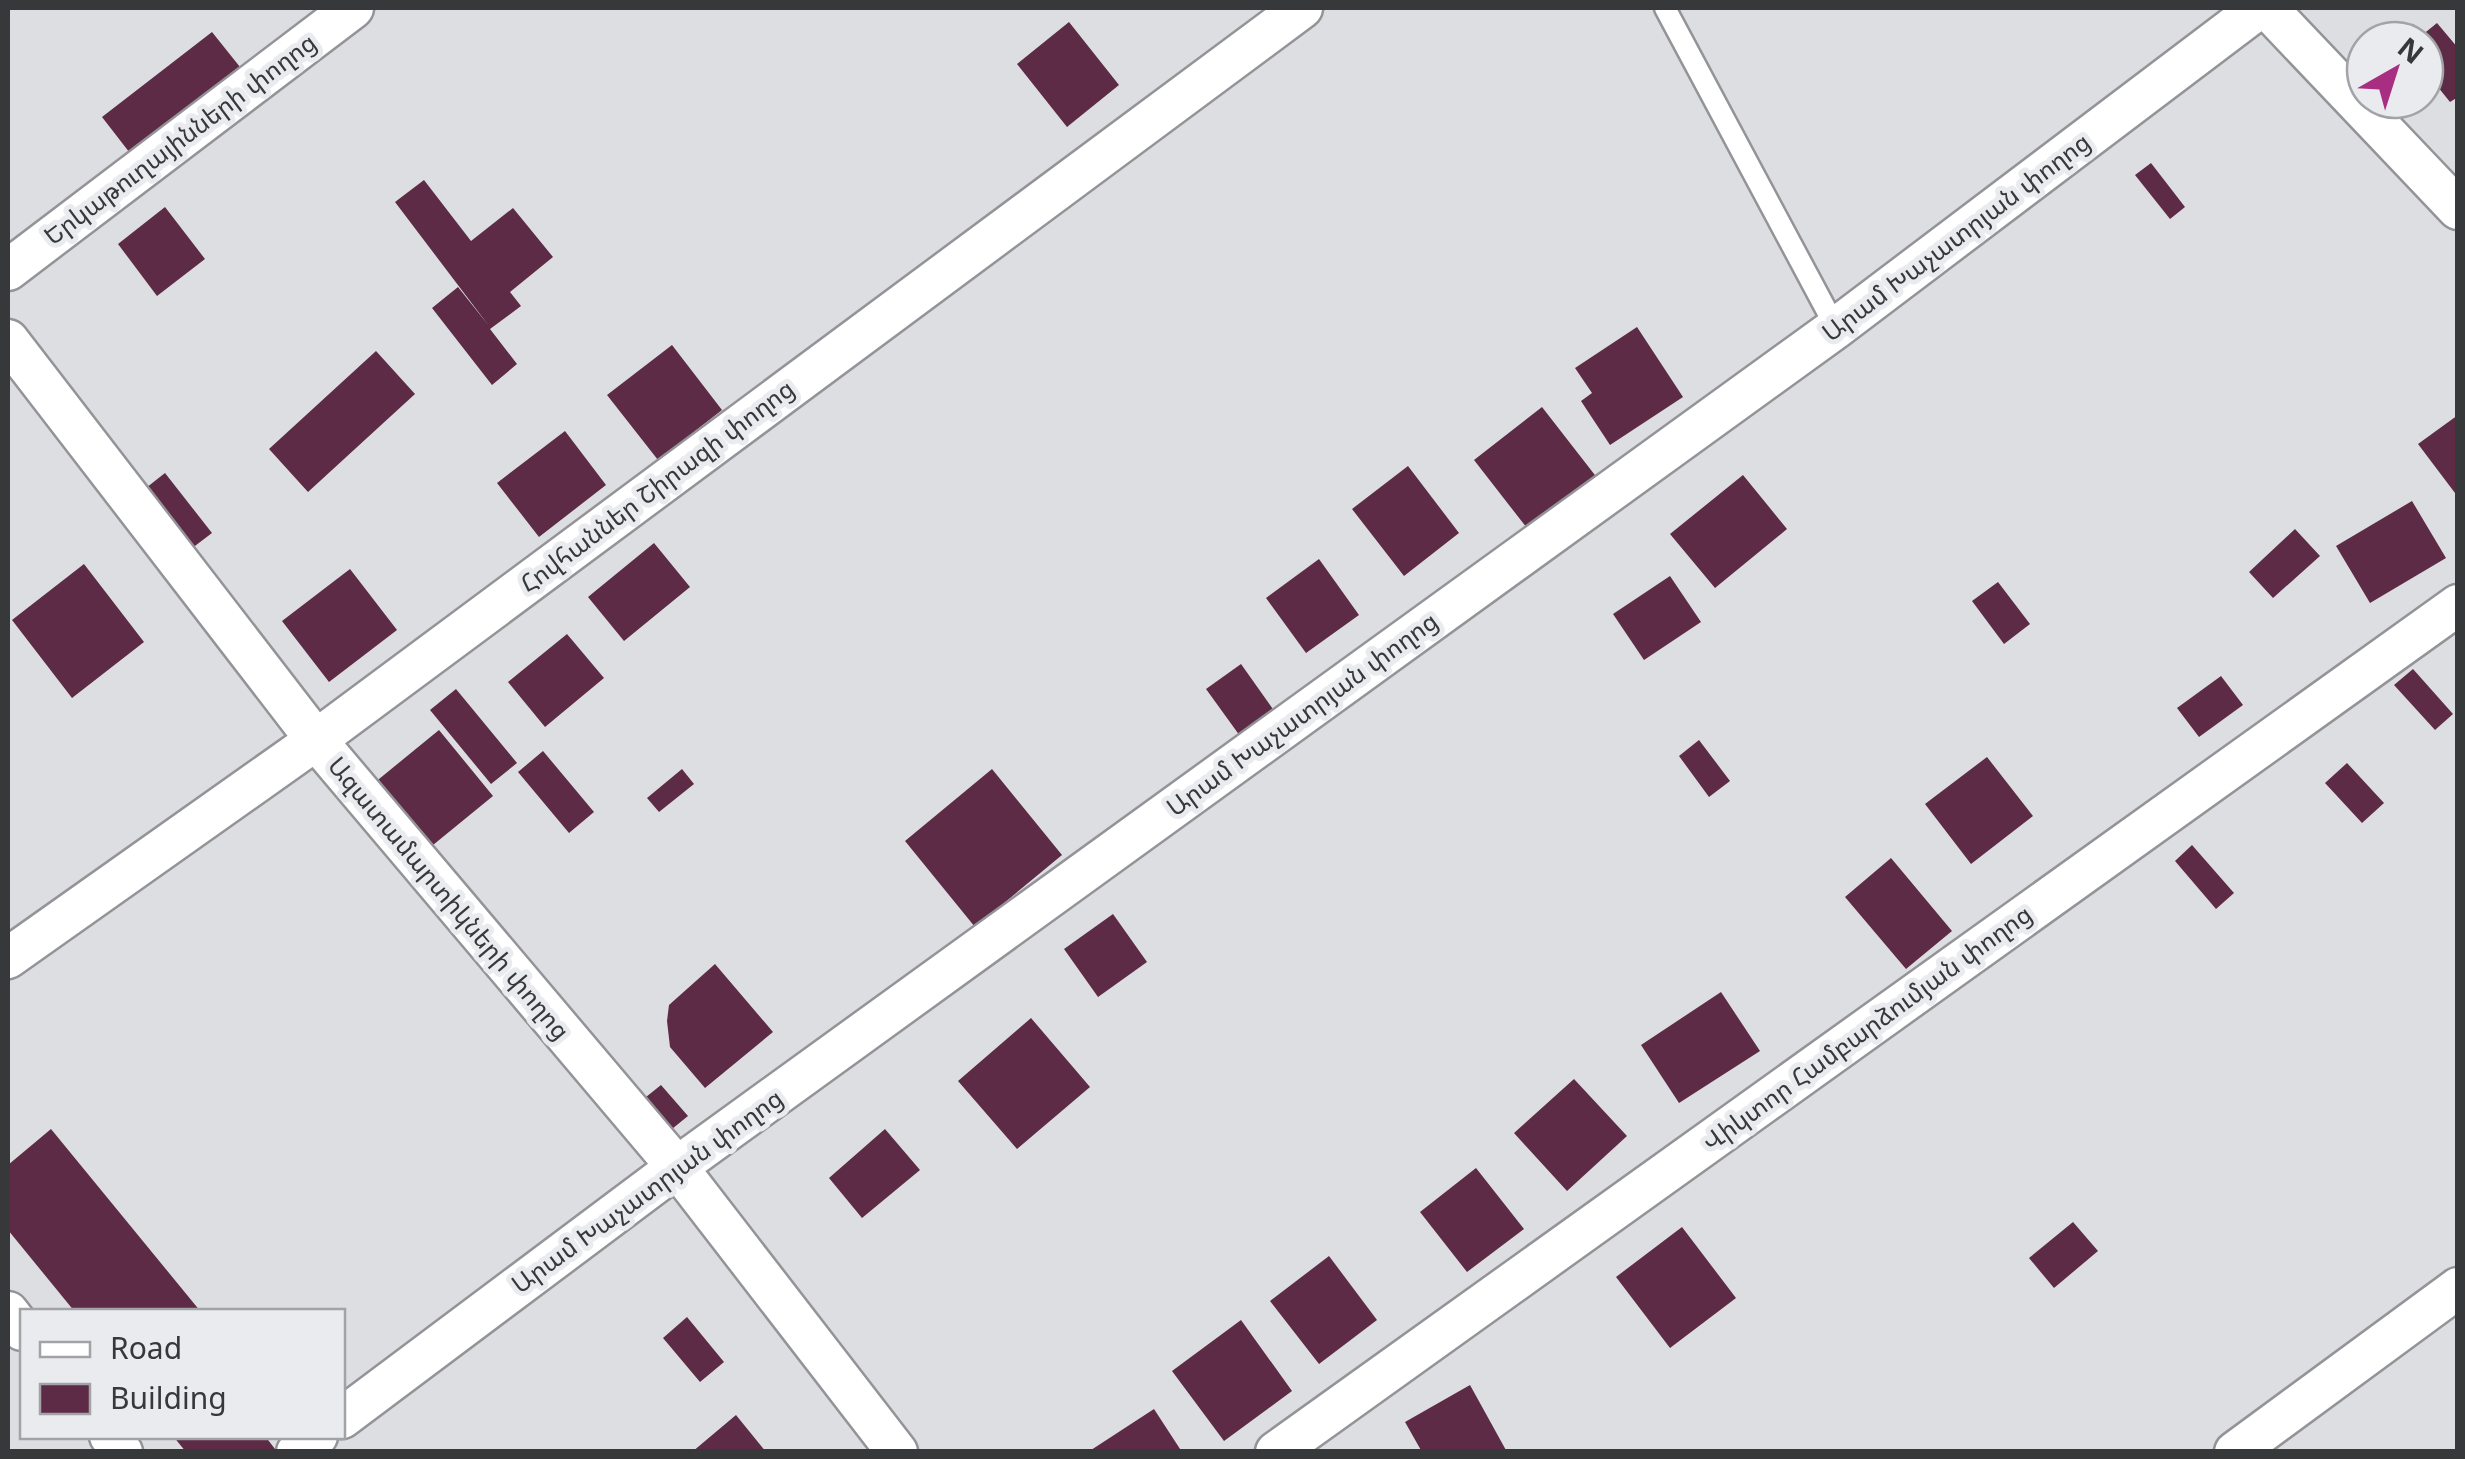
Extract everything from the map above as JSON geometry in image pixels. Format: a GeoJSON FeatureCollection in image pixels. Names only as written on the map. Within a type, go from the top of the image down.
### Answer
{"type":"FeatureCollection","features":[{"type":"Feature","properties":{"kind":"street","name":"Երկաթուղայինների փողոց"},"geometry":{"type":"LineString","coordinates":[[8,270],[353,8]]}},
{"type":"Feature","properties":{"kind":"street","name":"Հովհաններ Շիրազի փողոց"},"geometry":{"type":"LineString","coordinates":[[8,958],[316,740],[1302,8]]}},
{"type":"Feature","properties":{"kind":"street","name":"Արամ Խաչատրյան փողոց"},"geometry":{"type":"LineString","coordinates":[[345,1416],[677,1167],[1836,328],[2260,8]]}},
{"type":"Feature","properties":{"kind":"street"},"geometry":{"type":"LineString","coordinates":[[2267,8],[2458,209]]}},
{"type":"Feature","properties":{"kind":"street","name":"Ազատամարտիկների փողոց"},"geometry":{"type":"LineString","coordinates":[[8,340],[316,740],[677,1167],[897,1452]]}},
{"type":"Feature","properties":{"kind":"street","name":"Վիկտոր Համբարձումյան փողոց"},"geometry":{"type":"LineString","coordinates":[[1276,1452],[2458,605]]}},
{"type":"Feature","properties":{"kind":"street"},"geometry":{"type":"LineString","coordinates":[[2235,1452],[2458,1288]]}},
{"type":"Feature","properties":{"kind":"lane"},"geometry":{"type":"LineString","coordinates":[[1665,8],[1836,328]]}},
{"type":"Feature","properties":{"kind":"building"},"geometry":{"type":"Polygon","coordinates":[[[1069,22],[1119,85],[1067,127],[1017,64],[1069,22]]]}},
{"type":"Feature","properties":{"kind":"building"},"geometry":{"type":"Polygon","coordinates":[[[212,32],[244,72],[133,157],[102,117],[212,32]]]}},
{"type":"Feature","properties":{"kind":"building"},"geometry":{"type":"Polygon","coordinates":[[[2445,33],[2458,48],[2458,97],[2450,102],[2445,96],[2445,33]]]}},
{"type":"Feature","properties":{"kind":"building"},"geometry":{"type":"Polygon","coordinates":[[[2151,163],[2185,207],[2170,219],[2135,175],[2151,163]]]}},
{"type":"Feature","properties":{"kind":"building"},"geometry":{"type":"Polygon","coordinates":[[[424,180],[471,241],[513,208],[553,257],[510,292],[521,306],[490,329],[517,364],[492,385],[432,308],[458,287],[489,326],[395,202],[424,180]]]}},
{"type":"Feature","properties":{"kind":"building"},"geometry":{"type":"Polygon","coordinates":[[[165,207],[205,259],[157,296],[118,244],[165,207]]]}},
{"type":"Feature","properties":{"kind":"building"},"geometry":{"type":"Polygon","coordinates":[[[1637,327],[1683,397],[1610,445],[1581,401],[1592,393],[1575,368],[1637,327]]]}},
{"type":"Feature","properties":{"kind":"building"},"geometry":{"type":"Polygon","coordinates":[[[672,345],[722,410],[658,460],[607,395],[672,345]]]}},
{"type":"Feature","properties":{"kind":"building"},"geometry":{"type":"Polygon","coordinates":[[[376,351],[415,394],[308,492],[269,449],[376,351]]]}},
{"type":"Feature","properties":{"kind":"building"},"geometry":{"type":"Polygon","coordinates":[[[1542,407],[1598,479],[1530,532],[1474,460],[1542,407]]]}},
{"type":"Feature","properties":{"kind":"building"},"geometry":{"type":"Polygon","coordinates":[[[2458,415],[2458,497],[2418,444],[2458,415]]]}},
{"type":"Feature","properties":{"kind":"building"},"geometry":{"type":"Polygon","coordinates":[[[565,431],[606,485],[539,537],[497,483],[565,431]]]}},
{"type":"Feature","properties":{"kind":"building"},"geometry":{"type":"Polygon","coordinates":[[[1408,466],[1459,533],[1404,576],[1352,509],[1408,466]]]}},
{"type":"Feature","properties":{"kind":"building"},"geometry":{"type":"Polygon","coordinates":[[[165,473],[212,533],[183,555],[137,495],[165,473]]]}},
{"type":"Feature","properties":{"kind":"building"},"geometry":{"type":"Polygon","coordinates":[[[1743,475],[1787,529],[1715,588],[1670,534],[1743,475]]]}},
{"type":"Feature","properties":{"kind":"building"},"geometry":{"type":"Polygon","coordinates":[[[2412,501],[2446,558],[2370,603],[2336,546],[2412,501]]]}},
{"type":"Feature","properties":{"kind":"building"},"geometry":{"type":"Polygon","coordinates":[[[2295,529],[2320,556],[2273,598],[2249,572],[2295,529]]]}},
{"type":"Feature","properties":{"kind":"building"},"geometry":{"type":"Polygon","coordinates":[[[654,543],[690,587],[624,641],[588,597],[654,543]]]}},
{"type":"Feature","properties":{"kind":"building"},"geometry":{"type":"Polygon","coordinates":[[[1319,559],[1359,615],[1306,653],[1266,598],[1319,559]]]}},
{"type":"Feature","properties":{"kind":"building"},"geometry":{"type":"Polygon","coordinates":[[[84,564],[144,642],[72,698],[12,620],[84,564]]]}},
{"type":"Feature","properties":{"kind":"building"},"geometry":{"type":"Polygon","coordinates":[[[350,569],[397,630],[329,682],[282,621],[350,569]]]}},
{"type":"Feature","properties":{"kind":"building"},"geometry":{"type":"Polygon","coordinates":[[[1670,576],[1701,622],[1644,660],[1613,614],[1670,576]]]}},
{"type":"Feature","properties":{"kind":"building"},"geometry":{"type":"Polygon","coordinates":[[[1998,582],[2030,624],[2004,644],[1972,601],[1998,582]]]}},
{"type":"Feature","properties":{"kind":"building"},"geometry":{"type":"Polygon","coordinates":[[[567,634],[604,678],[545,727],[508,682],[567,634]]]}},
{"type":"Feature","properties":{"kind":"building"},"geometry":{"type":"Polygon","coordinates":[[[1241,664],[1275,712],[1240,736],[1206,689],[1241,664]]]}},
{"type":"Feature","properties":{"kind":"building"},"geometry":{"type":"Polygon","coordinates":[[[2413,669],[2453,714],[2435,730],[2394,685],[2413,669]]]}},
{"type":"Feature","properties":{"kind":"building"},"geometry":{"type":"Polygon","coordinates":[[[2221,676],[2243,705],[2199,737],[2177,708],[2221,676]]]}},
{"type":"Feature","properties":{"kind":"building"},"geometry":{"type":"Polygon","coordinates":[[[456,689],[517,763],[491,784],[430,710],[456,689]]]}},
{"type":"Feature","properties":{"kind":"building"},"geometry":{"type":"Polygon","coordinates":[[[439,730],[493,796],[422,854],[368,788],[439,730]]]}},
{"type":"Feature","properties":{"kind":"building"},"geometry":{"type":"Polygon","coordinates":[[[1699,740],[1730,781],[1709,797],[1679,756],[1699,740]]]}},
{"type":"Feature","properties":{"kind":"building"},"geometry":{"type":"Polygon","coordinates":[[[543,751],[594,812],[569,833],[518,772],[543,751]]]}},
{"type":"Feature","properties":{"kind":"building"},"geometry":{"type":"Polygon","coordinates":[[[1987,757],[2033,816],[1971,864],[1925,804],[1987,757]]]}},
{"type":"Feature","properties":{"kind":"building"},"geometry":{"type":"Polygon","coordinates":[[[2347,763],[2384,803],[2362,823],[2325,783],[2347,763]]]}},
{"type":"Feature","properties":{"kind":"building"},"geometry":{"type":"Polygon","coordinates":[[[682,769],[694,784],[659,812],[647,798],[682,769]]]}},
{"type":"Feature","properties":{"kind":"building"},"geometry":{"type":"Polygon","coordinates":[[[992,769],[1062,855],[975,927],[905,841],[992,769]]]}},
{"type":"Feature","properties":{"kind":"building"},"geometry":{"type":"Polygon","coordinates":[[[2192,845],[2234,893],[2216,909],[2175,861],[2192,845]]]}},
{"type":"Feature","properties":{"kind":"building"},"geometry":{"type":"Polygon","coordinates":[[[1891,858],[1952,931],[1906,969],[1845,897],[1891,858]]]}},
{"type":"Feature","properties":{"kind":"building"},"geometry":{"type":"Polygon","coordinates":[[[1113,914],[1147,962],[1098,997],[1064,949],[1113,914]]]}},
{"type":"Feature","properties":{"kind":"building"},"geometry":{"type":"Polygon","coordinates":[[[715,964],[773,1032],[705,1088],[670,1047],[667,1021],[669,1005],[715,964]]]}},
{"type":"Feature","properties":{"kind":"building"},"geometry":{"type":"Polygon","coordinates":[[[1721,992],[1760,1051],[1679,1103],[1641,1045],[1721,992]]]}},
{"type":"Feature","properties":{"kind":"building"},"geometry":{"type":"Polygon","coordinates":[[[1031,1018],[1090,1087],[1017,1149],[958,1081],[1031,1018]]]}},
{"type":"Feature","properties":{"kind":"building"},"geometry":{"type":"Polygon","coordinates":[[[1574,1079],[1627,1136],[1567,1191],[1514,1133],[1574,1079]]]}},
{"type":"Feature","properties":{"kind":"building"},"geometry":{"type":"Polygon","coordinates":[[[661,1085],[688,1116],[667,1133],[641,1101],[661,1085]]]}},
{"type":"Feature","properties":{"kind":"building"},"geometry":{"type":"Polygon","coordinates":[[[51,1129],[199,1309],[73,1309],[8,1230],[8,1165],[51,1129]]]}},
{"type":"Feature","properties":{"kind":"building"},"geometry":{"type":"Polygon","coordinates":[[[885,1129],[920,1170],[862,1218],[829,1178],[885,1129]]]}},
{"type":"Feature","properties":{"kind":"building"},"geometry":{"type":"Polygon","coordinates":[[[1476,1168],[1524,1229],[1467,1272],[1420,1212],[1476,1168]]]}},
{"type":"Feature","properties":{"kind":"building"},"geometry":{"type":"Polygon","coordinates":[[[2073,1222],[2098,1251],[2054,1288],[2029,1258],[2073,1222]]]}},
{"type":"Feature","properties":{"kind":"building"},"geometry":{"type":"Polygon","coordinates":[[[1682,1227],[1736,1298],[1670,1348],[1616,1277],[1682,1227]]]}},
{"type":"Feature","properties":{"kind":"building"},"geometry":{"type":"Polygon","coordinates":[[[1329,1256],[1377,1320],[1319,1364],[1270,1301],[1329,1256]]]}},
{"type":"Feature","properties":{"kind":"building"},"geometry":{"type":"Polygon","coordinates":[[[687,1317],[724,1362],[700,1382],[663,1338],[687,1317]]]}},
{"type":"Feature","properties":{"kind":"building"},"geometry":{"type":"Polygon","coordinates":[[[1241,1320],[1292,1391],[1224,1441],[1172,1371],[1241,1320]]]}},
{"type":"Feature","properties":{"kind":"building"},"geometry":{"type":"Polygon","coordinates":[[[1470,1385],[1507,1452],[1422,1452],[1405,1422],[1470,1385]]]}},
{"type":"Feature","properties":{"kind":"building"},"geometry":{"type":"Polygon","coordinates":[[[1154,1409],[1182,1452],[1088,1452],[1154,1409]]]}},
{"type":"Feature","properties":{"kind":"building"},"geometry":{"type":"Polygon","coordinates":[[[736,1415],[766,1452],[692,1452],[736,1415]]]}},
{"type":"Feature","properties":{"kind":"building"},"geometry":{"type":"Polygon","coordinates":[[[175,1439],[267,1439],[275,1449],[272,1452],[186,1452],[175,1439]]]}}]}
